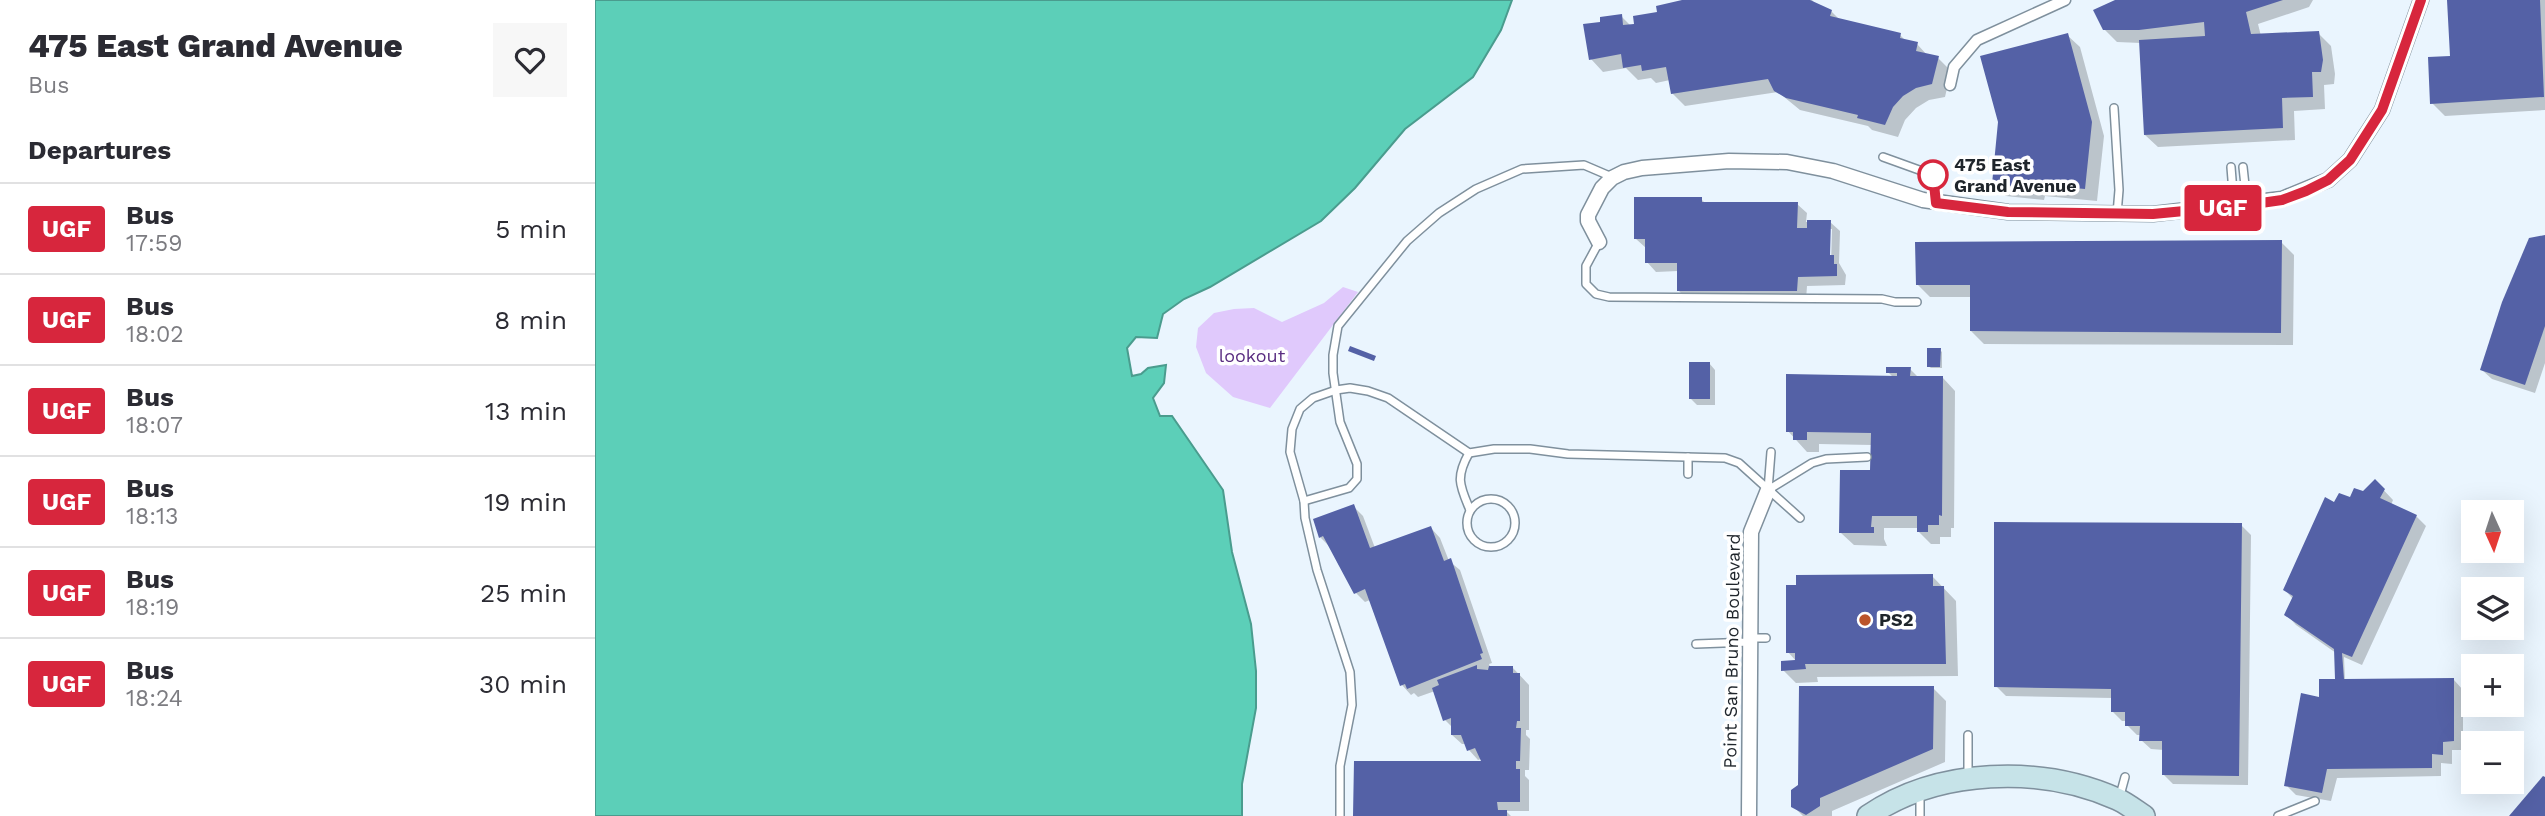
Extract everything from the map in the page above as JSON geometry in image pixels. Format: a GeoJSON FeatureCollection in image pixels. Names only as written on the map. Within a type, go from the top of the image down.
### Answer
{"type":"FeatureCollection","features":[{"type":"Feature","properties":{"kind":"main road"},"geometry":{"type":"LineString","coordinates":[[1879,812],[1920,790],[1968,779],[2018,776],[2071,784],[2119,800],[2144,816]]}},
{"type":"Feature","properties":{"kind":"street"},"geometry":{"type":"LineString","coordinates":[[1950,85],[1954,67],[1976,40],[2065,0]]}},
{"type":"Feature","properties":{"kind":"street"},"geometry":{"type":"LineString","coordinates":[[1599,242],[1588,221],[1588,215],[1601,188],[1612,178],[1642,168],[1729,161],[1787,162],[1833,171],[1936,203],[2008,212],[2189,212],[2282,200],[2328,180],[2350,160],[2382,110],[2418,1]]}},
{"type":"Feature","properties":{"kind":"street","name":"Point San Bruno Boulevard"},"geometry":{"type":"LineString","coordinates":[[1749,816],[1751,532],[1768,490]]}},
{"type":"Feature","properties":{"kind":"lane"},"geometry":{"type":"LineString","coordinates":[[2114,108],[2119,190],[2117,214]]}},
{"type":"Feature","properties":{"kind":"lane"},"geometry":{"type":"LineString","coordinates":[[1883,157],[1933,175],[1936,203]]}},
{"type":"Feature","properties":{"kind":"lane"},"geometry":{"type":"LineString","coordinates":[[1304,501],[1349,488],[1357,479],[1357,464],[1340,422],[1335,390],[1333,355],[1338,326],[1407,241],[1439,212],[1476,189],[1522,169],[1584,165],[1612,178]]}},
{"type":"Feature","properties":{"kind":"lane"},"geometry":{"type":"LineString","coordinates":[[2231,167],[2240,206]]}},
{"type":"Feature","properties":{"kind":"lane"},"geometry":{"type":"LineString","coordinates":[[2240,206],[2243,167]]}},
{"type":"Feature","properties":{"kind":"lane"},"geometry":{"type":"LineString","coordinates":[[1599,242],[1586,267],[1586,285],[1596,295],[1882,299],[1917,302]]}},
{"type":"Feature","properties":{"kind":"lane"},"geometry":{"type":"LineString","coordinates":[[1340,816],[1340,766],[1352,705],[1350,672],[1317,570],[1304,501],[1290,452],[1292,429],[1300,409],[1314,398],[1350,388],[1388,398],[1469,453],[1494,449],[1530,449],[1569,454],[1725,458],[1739,463],[1800,518]]}},
{"type":"Feature","properties":{"kind":"lane"},"geometry":{"type":"LineString","coordinates":[[1768,490],[1771,452]]}},
{"type":"Feature","properties":{"kind":"lane"},"geometry":{"type":"LineString","coordinates":[[1469,453],[1462,466],[1459,483],[1470,510],[1467,517],[1469,532],[1478,543],[1485,546],[1500,545],[1512,536],[1514,515],[1506,504],[1494,498],[1487,499],[1480,501],[1470,510]]}},
{"type":"Feature","properties":{"kind":"lane"},"geometry":{"type":"LineString","coordinates":[[1688,457],[1688,474]]}},
{"type":"Feature","properties":{"kind":"lane"},"geometry":{"type":"LineString","coordinates":[[1768,490],[1812,463],[1826,459],[1867,457]]}},
{"type":"Feature","properties":{"kind":"lane"},"geometry":{"type":"LineString","coordinates":[[1696,643],[1766,638]]}},
{"type":"Feature","properties":{"kind":"lane"},"geometry":{"type":"LineString","coordinates":[[1968,735],[1968,779]]}},
{"type":"Feature","properties":{"kind":"lane"},"geometry":{"type":"LineString","coordinates":[[2119,800],[2125,777]]}},
{"type":"Feature","properties":{"kind":"lane"},"geometry":{"type":"LineString","coordinates":[[1920,790],[1920,816]]}},
{"type":"Feature","properties":{"kind":"lane"},"geometry":{"type":"LineString","coordinates":[[2278,816],[2315,801]]}},
{"type":"Feature","properties":{"kind":"green space","name":"lookout"},"geometry":{"type":"Polygon","coordinates":[[[1343,287],[1358,292],[1270,408],[1233,397],[1206,373],[1196,347],[1198,328],[1214,313],[1254,308],[1282,322],[1324,303],[1343,287]]]}},
{"type":"Feature","properties":{"kind":"shaded area"},"geometry":{"type":"Polygon","coordinates":[[[595,0],[1512,0],[1501,30],[1473,77],[1405,129],[1355,188],[1321,221],[1210,287],[1184,299],[1163,314],[1157,338],[1136,337],[1127,348],[1132,376],[1141,374],[1148,368],[1166,365],[1164,383],[1153,398],[1160,416],[1172,416],[1223,490],[1232,552],[1251,624],[1256,671],[1256,708],[1242,784],[1242,816],[595,816],[595,0]]]}},
{"type":"Feature","properties":{"kind":"building"},"geometry":{"type":"Polygon","coordinates":[[[1682,0],[1810,0],[1832,10],[1830,16],[1901,33],[1900,38],[1918,42],[1916,51],[1939,56],[1932,84],[1916,88],[1903,96],[1893,107],[1885,125],[1857,118],[1858,115],[1786,98],[1774,91],[1768,79],[1671,94],[1666,67],[1642,71],[1641,65],[1623,68],[1621,54],[1589,60],[1583,24],[1600,22],[1600,17],[1622,14],[1623,25],[1634,24],[1633,16],[1657,12],[1656,6],[1682,0]]]}},
{"type":"Feature","properties":{"kind":"building"},"geometry":{"type":"Polygon","coordinates":[[[2115,0],[2283,0],[2246,12],[2251,34],[2319,31],[2323,60],[2321,72],[2312,72],[2313,97],[2282,98],[2283,128],[2144,135],[2139,40],[2205,36],[2204,22],[2139,30],[2103,30],[2093,10],[2115,0]]]}},
{"type":"Feature","properties":{"kind":"building"},"geometry":{"type":"Polygon","coordinates":[[[2447,0],[2540,0],[2544,97],[2430,104],[2428,57],[2450,56],[2447,0]]]}},
{"type":"Feature","properties":{"kind":"building"},"geometry":{"type":"Polygon","coordinates":[[[2068,33],[2092,122],[2085,189],[2032,184],[2032,188],[1992,184],[1998,122],[1980,56],[2068,33]]]}},
{"type":"Feature","properties":{"kind":"building"},"geometry":{"type":"Polygon","coordinates":[[[1634,197],[1702,197],[1702,202],[1798,202],[1797,228],[1807,228],[1807,220],[1831,220],[1830,255],[1834,255],[1834,264],[1837,264],[1837,276],[1798,277],[1797,291],[1677,291],[1677,263],[1645,263],[1645,239],[1634,239],[1634,197]]]}},
{"type":"Feature","properties":{"kind":"building"},"geometry":{"type":"Polygon","coordinates":[[[2545,235],[2545,326],[2525,385],[2480,370],[2502,302],[2529,238],[2545,235]]]}},
{"type":"Feature","properties":{"kind":"building"},"geometry":{"type":"Polygon","coordinates":[[[2282,240],[2281,333],[1970,331],[1970,285],[1916,285],[1915,242],[2282,240]]]}},
{"type":"Feature","properties":{"kind":"building"},"geometry":{"type":"Polygon","coordinates":[[[1350,346],[1376,356],[1374,361],[1348,351],[1350,346]]]}},
{"type":"Feature","properties":{"kind":"building"},"geometry":{"type":"Polygon","coordinates":[[[1927,348],[1941,348],[1940,367],[1927,367],[1927,348]]]}},
{"type":"Feature","properties":{"kind":"building"},"geometry":{"type":"Polygon","coordinates":[[[1689,362],[1710,362],[1710,399],[1689,399],[1689,362]]]}},
{"type":"Feature","properties":{"kind":"building"},"geometry":{"type":"Polygon","coordinates":[[[1886,367],[1911,367],[1910,376],[1943,376],[1942,516],[1939,515],[1939,525],[1928,525],[1928,532],[1917,532],[1917,516],[1872,516],[1871,527],[1874,527],[1874,533],[1839,533],[1840,470],[1870,470],[1871,433],[1807,432],[1807,440],[1793,440],[1793,432],[1786,432],[1786,374],[1897,376],[1897,373],[1886,373],[1886,367]]]}},
{"type":"Feature","properties":{"kind":"building"},"geometry":{"type":"Polygon","coordinates":[[[2375,479],[2385,489],[2380,498],[2417,515],[2352,657],[2342,653],[2344,679],[2454,678],[2454,741],[2443,742],[2443,755],[2432,754],[2432,768],[2327,769],[2322,793],[2284,786],[2301,693],[2319,697],[2319,679],[2335,679],[2334,649],[2284,615],[2293,596],[2283,590],[2325,497],[2334,502],[2339,493],[2350,497],[2354,488],[2363,491],[2375,479]]]}},
{"type":"Feature","properties":{"kind":"building"},"geometry":{"type":"Polygon","coordinates":[[[1354,504],[1370,548],[1431,526],[1444,561],[1451,558],[1483,653],[1480,654],[1482,659],[1407,689],[1405,684],[1400,686],[1365,589],[1354,594],[1323,536],[1319,538],[1313,519],[1354,504]]]}},
{"type":"Feature","properties":{"kind":"building"},"geometry":{"type":"Polygon","coordinates":[[[1994,522],[2242,523],[2239,776],[2162,775],[2162,741],[2139,741],[2140,726],[2125,726],[2125,712],[2111,712],[2111,689],[1994,687],[1994,522]]]}},
{"type":"Feature","properties":{"kind":"building","name":"PS2"},"geometry":{"type":"Polygon","coordinates":[[[1933,574],[1933,586],[1944,586],[1946,664],[1805,664],[1806,669],[1781,671],[1781,661],[1795,660],[1795,653],[1786,653],[1786,585],[1796,585],[1796,575],[1933,574]]]}},
{"type":"Feature","properties":{"kind":"building"},"geometry":{"type":"Polygon","coordinates":[[[1477,665],[1477,669],[1488,670],[1489,666],[1513,666],[1513,673],[1520,673],[1520,721],[1517,721],[1516,728],[1521,728],[1520,761],[1516,761],[1516,769],[1520,769],[1520,802],[1497,802],[1498,810],[1507,810],[1507,816],[1353,816],[1354,761],[1481,761],[1475,748],[1467,751],[1461,735],[1451,735],[1451,718],[1443,721],[1432,688],[1439,685],[1437,680],[1477,665]]]}},
{"type":"Feature","properties":{"kind":"building"},"geometry":{"type":"Polygon","coordinates":[[[1799,686],[1934,686],[1933,749],[1820,798],[1820,806],[1806,815],[1791,807],[1791,790],[1798,785],[1799,686]]]}},
{"type":"Feature","properties":{"kind":"building"},"geometry":{"type":"Polygon","coordinates":[[[2543,776],[2545,816],[2509,816],[2543,776]]]}},
{"type":"Feature","properties":{"kind":"bus line","name":"UGF"},"geometry":{"type":"LineString","coordinates":[[1933,175],[1936,203],[2008,212],[2153,214],[2282,200],[2328,180],[2350,160],[2382,110],[2421,0]]}},
{"type":"Feature","properties":{"kind":"place","name":"475 East Grand Avenue"},"geometry":{"type":"Point","coordinates":[1933,175]}},
{"type":"Feature","properties":{"kind":"place","name":"PS2"},"geometry":{"type":"Point","coordinates":[1865,620]}}]}
